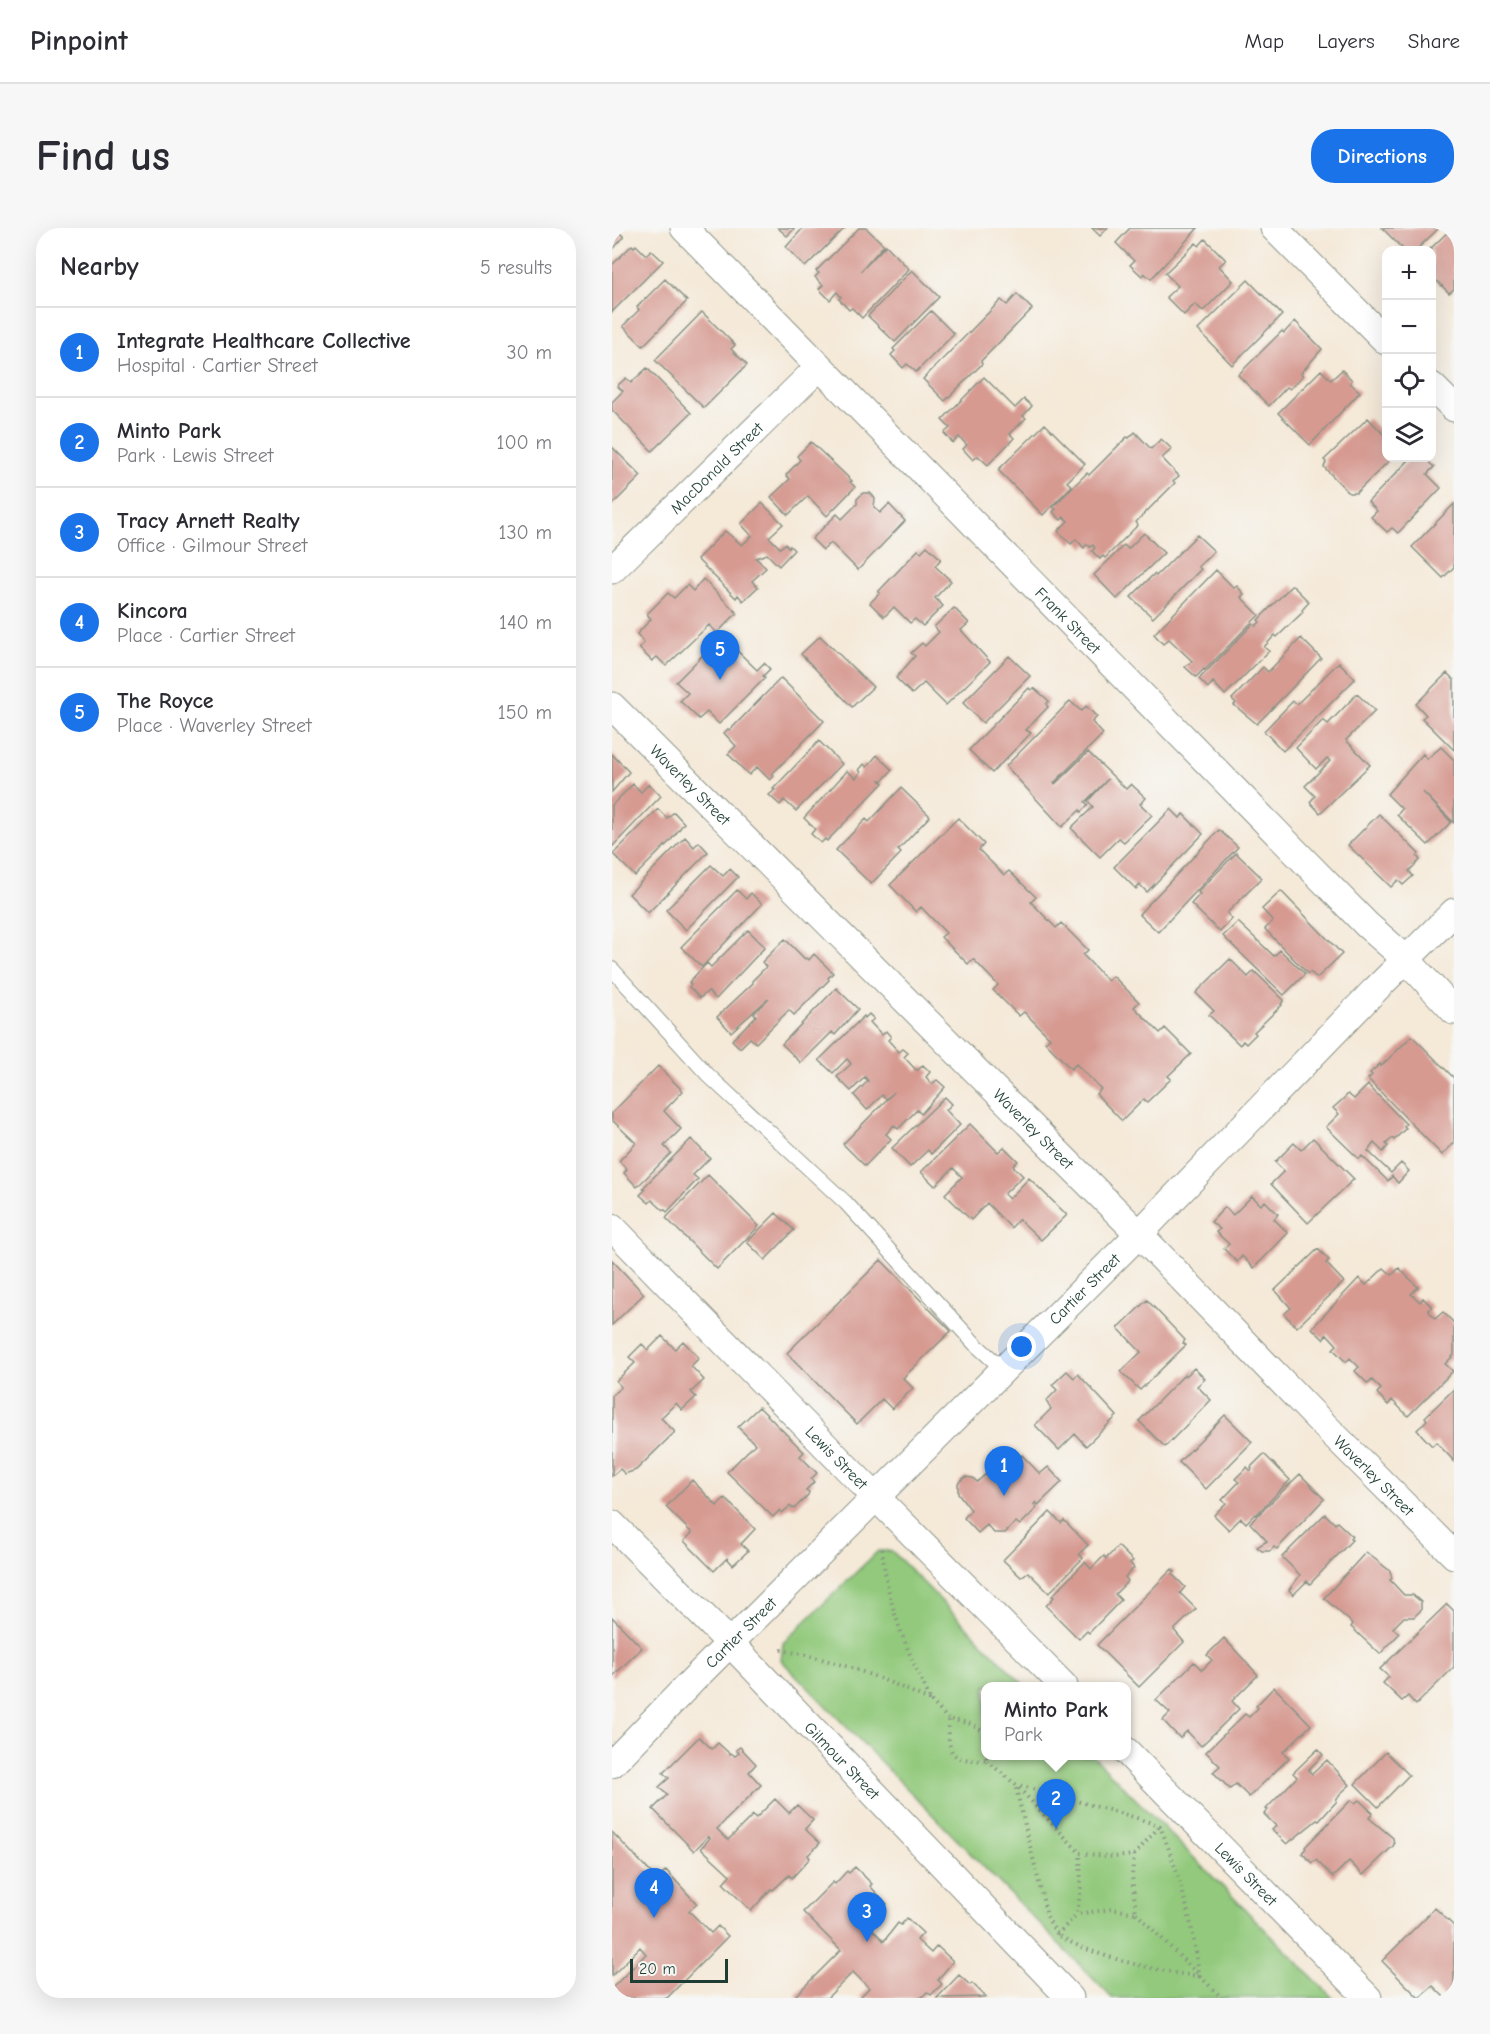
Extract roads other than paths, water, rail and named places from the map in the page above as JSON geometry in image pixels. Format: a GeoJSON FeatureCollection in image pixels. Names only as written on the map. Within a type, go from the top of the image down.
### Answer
{"type":"FeatureCollection","features":[{"type":"Feature","properties":{"kind":"street","name":"Frank Street"},"geometry":{"type":"LineString","coordinates":[[684,228],[1454,1011]]}},
{"type":"Feature","properties":{"kind":"street"},"geometry":{"type":"LineString","coordinates":[[1274,228],[1382,337]]}},
{"type":"Feature","properties":{"kind":"street","name":"MacDonald Street"},"geometry":{"type":"LineString","coordinates":[[612,570],[819,367]]}},
{"type":"Feature","properties":{"kind":"street"},"geometry":{"type":"LineString","coordinates":[[1436,391],[1454,408]]}},
{"type":"Feature","properties":{"kind":"street","name":"Waverley Street"},"geometry":{"type":"LineString","coordinates":[[612,705],[1139,1234],[1454,1555]]}},
{"type":"Feature","properties":{"kind":"street","name":"Cartier Street"},"geometry":{"type":"LineString","coordinates":[[612,1764],[1139,1234],[1454,912]]}},
{"type":"Feature","properties":{"kind":"street","name":"Lewis Street"},"geometry":{"type":"LineString","coordinates":[[612,1227],[1060,1682]]}},
{"type":"Feature","properties":{"kind":"street","name":"Gilmour Street"},"geometry":{"type":"LineString","coordinates":[[612,1524],[731,1644],[1070,1998]]}},
{"type":"Feature","properties":{"kind":"street","name":"Lewis Street"},"geometry":{"type":"LineString","coordinates":[[1131,1756],[1368,1998]]}},
{"type":"Feature","properties":{"kind":"lane"},"geometry":{"type":"LineString","coordinates":[[612,969],[708,1075],[846,1203],[975,1344],[1004,1370]]}},
{"type":"Feature","properties":{"kind":"place","name":"The Royce"},"geometry":{"type":"Point","coordinates":[720,680]}},
{"type":"Feature","properties":{"kind":"place","name":"Integrate Healthcare Collective"},"geometry":{"type":"Point","coordinates":[1004,1496]}},
{"type":"Feature","properties":{"kind":"place","name":"Minto Park"},"geometry":{"type":"Point","coordinates":[1056,1829]}},
{"type":"Feature","properties":{"kind":"place","name":"Kincora"},"geometry":{"type":"Point","coordinates":[654,1918]}},
{"type":"Feature","properties":{"kind":"place","name":"Tracy Arnett Realty"},"geometry":{"type":"Point","coordinates":[867,1942]}}]}
